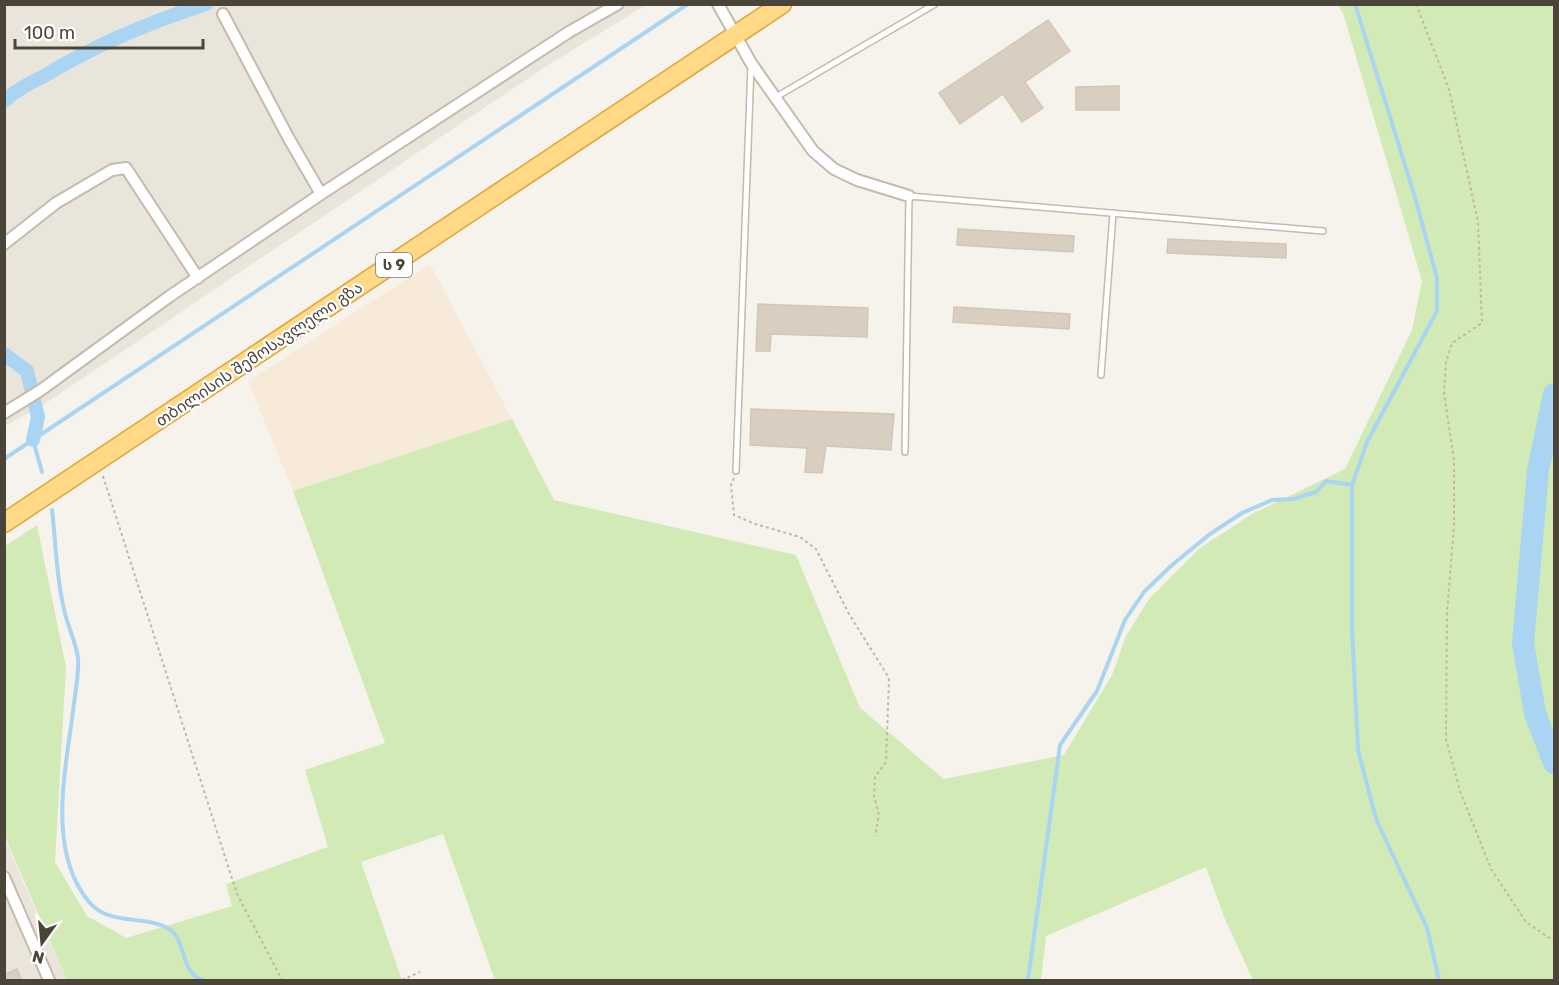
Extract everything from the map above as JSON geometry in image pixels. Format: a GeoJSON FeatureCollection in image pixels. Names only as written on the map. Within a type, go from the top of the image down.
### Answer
{"type":"FeatureCollection","features":[{"type":"Feature","properties":{"kind":"highway","name":"თბილისის შემოსავლელი გზა"},"geometry":{"type":"LineString","coordinates":[[4,523],[782,4]]}},
{"type":"Feature","properties":{"kind":"street"},"geometry":{"type":"LineString","coordinates":[[4,413],[41,390],[321,194],[569,32],[618,4]]}},
{"type":"Feature","properties":{"kind":"street"},"geometry":{"type":"LineString","coordinates":[[718,4],[751,63],[813,151],[834,169],[857,180],[909,196]]}},
{"type":"Feature","properties":{"kind":"street"},"geometry":{"type":"LineString","coordinates":[[222,14],[321,194]]}},
{"type":"Feature","properties":{"kind":"street"},"geometry":{"type":"LineString","coordinates":[[4,244],[56,203],[112,170],[126,168],[198,278]]}},
{"type":"Feature","properties":{"kind":"street"},"geometry":{"type":"LineString","coordinates":[[4,877],[49,981]]}},
{"type":"Feature","properties":{"kind":"lane"},"geometry":{"type":"LineString","coordinates":[[776,97],[935,4]]}},
{"type":"Feature","properties":{"kind":"lane"},"geometry":{"type":"LineString","coordinates":[[736,471],[751,63]]}},
{"type":"Feature","properties":{"kind":"lane"},"geometry":{"type":"LineString","coordinates":[[905,452],[909,196],[1323,231]]}},
{"type":"Feature","properties":{"kind":"lane"},"geometry":{"type":"LineString","coordinates":[[1101,375],[1113,213]]}},
{"type":"Feature","properties":{"kind":"path"},"geometry":{"type":"LineString","coordinates":[[1416,4],[1449,89],[1478,222],[1482,323],[1452,343],[1446,362],[1444,393],[1454,460],[1454,526],[1447,612],[1446,739],[1460,791],[1491,869],[1526,922],[1554,941]]}},
{"type":"Feature","properties":{"kind":"path"},"geometry":{"type":"LineString","coordinates":[[99,461],[237,894],[282,981]]}},
{"type":"Feature","properties":{"kind":"path"},"geometry":{"type":"LineString","coordinates":[[736,471],[731,485],[734,515],[755,524],[800,537],[816,549],[849,614],[889,678],[886,762],[875,777],[874,796],[879,814],[875,836]]}},
{"type":"Feature","properties":{"kind":"path"},"geometry":{"type":"LineString","coordinates":[[402,981],[420,972]]}},
{"type":"Feature","properties":{"kind":"shaded area"},"geometry":{"type":"Polygon","coordinates":[[[5,5],[646,5],[545,67],[40,407],[5,426],[5,5]]]}},
{"type":"Feature","properties":{"kind":"shaded area"},"geometry":{"type":"Polygon","coordinates":[[[430,264],[512,419],[293,491],[248,381],[430,264]]]}},
{"type":"Feature","properties":{"kind":"shaded area"},"geometry":{"type":"Polygon","coordinates":[[[4,837],[30,898],[67,980],[5,980],[4,837]]]}},
{"type":"Feature","properties":{"kind":"green space"},"geometry":{"type":"Polygon","coordinates":[[[1338,5],[1554,5],[1554,980],[1253,980],[1224,917],[1206,867],[1046,936],[1041,980],[495,980],[443,834],[361,862],[402,980],[67,980],[5,837],[5,546],[37,525],[66,667],[55,862],[87,916],[126,938],[232,906],[226,884],[328,847],[305,770],[385,743],[293,491],[512,419],[554,500],[796,555],[860,708],[944,779],[1064,755],[1112,675],[1126,636],[1149,599],[1200,548],[1252,514],[1345,469],[1412,330],[1422,281],[1343,13],[1338,5]]]}},
{"type":"Feature","properties":{"kind":"building"},"geometry":{"type":"Polygon","coordinates":[[[1048,20],[1070,51],[1025,82],[1043,108],[1022,122],[1003,94],[960,124],[939,93],[1048,20]]]}},
{"type":"Feature","properties":{"kind":"building"},"geometry":{"type":"Polygon","coordinates":[[[1119,86],[1119,110],[1076,110],[1076,87],[1119,86]]]}},
{"type":"Feature","properties":{"kind":"building"},"geometry":{"type":"Polygon","coordinates":[[[958,229],[1074,236],[1073,252],[957,245],[958,229]]]}},
{"type":"Feature","properties":{"kind":"building"},"geometry":{"type":"Polygon","coordinates":[[[1168,239],[1286,244],[1286,258],[1167,253],[1168,239]]]}},
{"type":"Feature","properties":{"kind":"building"},"geometry":{"type":"Polygon","coordinates":[[[758,304],[868,308],[867,337],[771,334],[770,351],[756,351],[758,304]]]}},
{"type":"Feature","properties":{"kind":"building"},"geometry":{"type":"Polygon","coordinates":[[[954,307],[1070,314],[1069,329],[953,322],[954,307]]]}},
{"type":"Feature","properties":{"kind":"building"},"geometry":{"type":"Polygon","coordinates":[[[751,409],[894,414],[891,450],[826,446],[822,473],[805,472],[807,448],[750,445],[751,409]]]}},
{"type":"Feature","properties":{"kind":"building"},"geometry":{"type":"Polygon","coordinates":[[[17,969],[22,981],[4,981],[4,975],[17,969]]]}},
{"type":"Feature","properties":{"kind":"waterway"},"geometry":{"type":"LineString","coordinates":[[4,101],[23,87],[103,44],[164,18],[206,4]]}},
{"type":"Feature","properties":{"kind":"waterway"},"geometry":{"type":"LineString","coordinates":[[4,459],[688,4]]}},
{"type":"Feature","properties":{"kind":"waterway"},"geometry":{"type":"LineString","coordinates":[[1355,4],[1414,194],[1437,278],[1437,311],[1367,442],[1352,485],[1352,629],[1358,750],[1376,819],[1427,928],[1439,980]]}},
{"type":"Feature","properties":{"kind":"waterway"},"geometry":{"type":"LineString","coordinates":[[4,354],[27,371],[38,417],[33,440]]}},
{"type":"Feature","properties":{"kind":"waterway"},"geometry":{"type":"LineString","coordinates":[[1554,394],[1538,470],[1523,643],[1535,713],[1554,763]]}},
{"type":"Feature","properties":{"kind":"waterway"},"geometry":{"type":"LineString","coordinates":[[33,440],[42,472]]}},
{"type":"Feature","properties":{"kind":"waterway"},"geometry":{"type":"LineString","coordinates":[[1028,980],[1060,745],[1097,691],[1125,620],[1144,592],[1172,565],[1210,534],[1242,513],[1272,500],[1293,499],[1316,492],[1326,481],[1352,485]]}},
{"type":"Feature","properties":{"kind":"waterway"},"geometry":{"type":"LineString","coordinates":[[52,510],[61,597],[78,658],[62,806],[67,857],[75,881],[97,910],[117,918],[149,922],[169,929],[179,941],[191,971],[203,980]]}}]}
